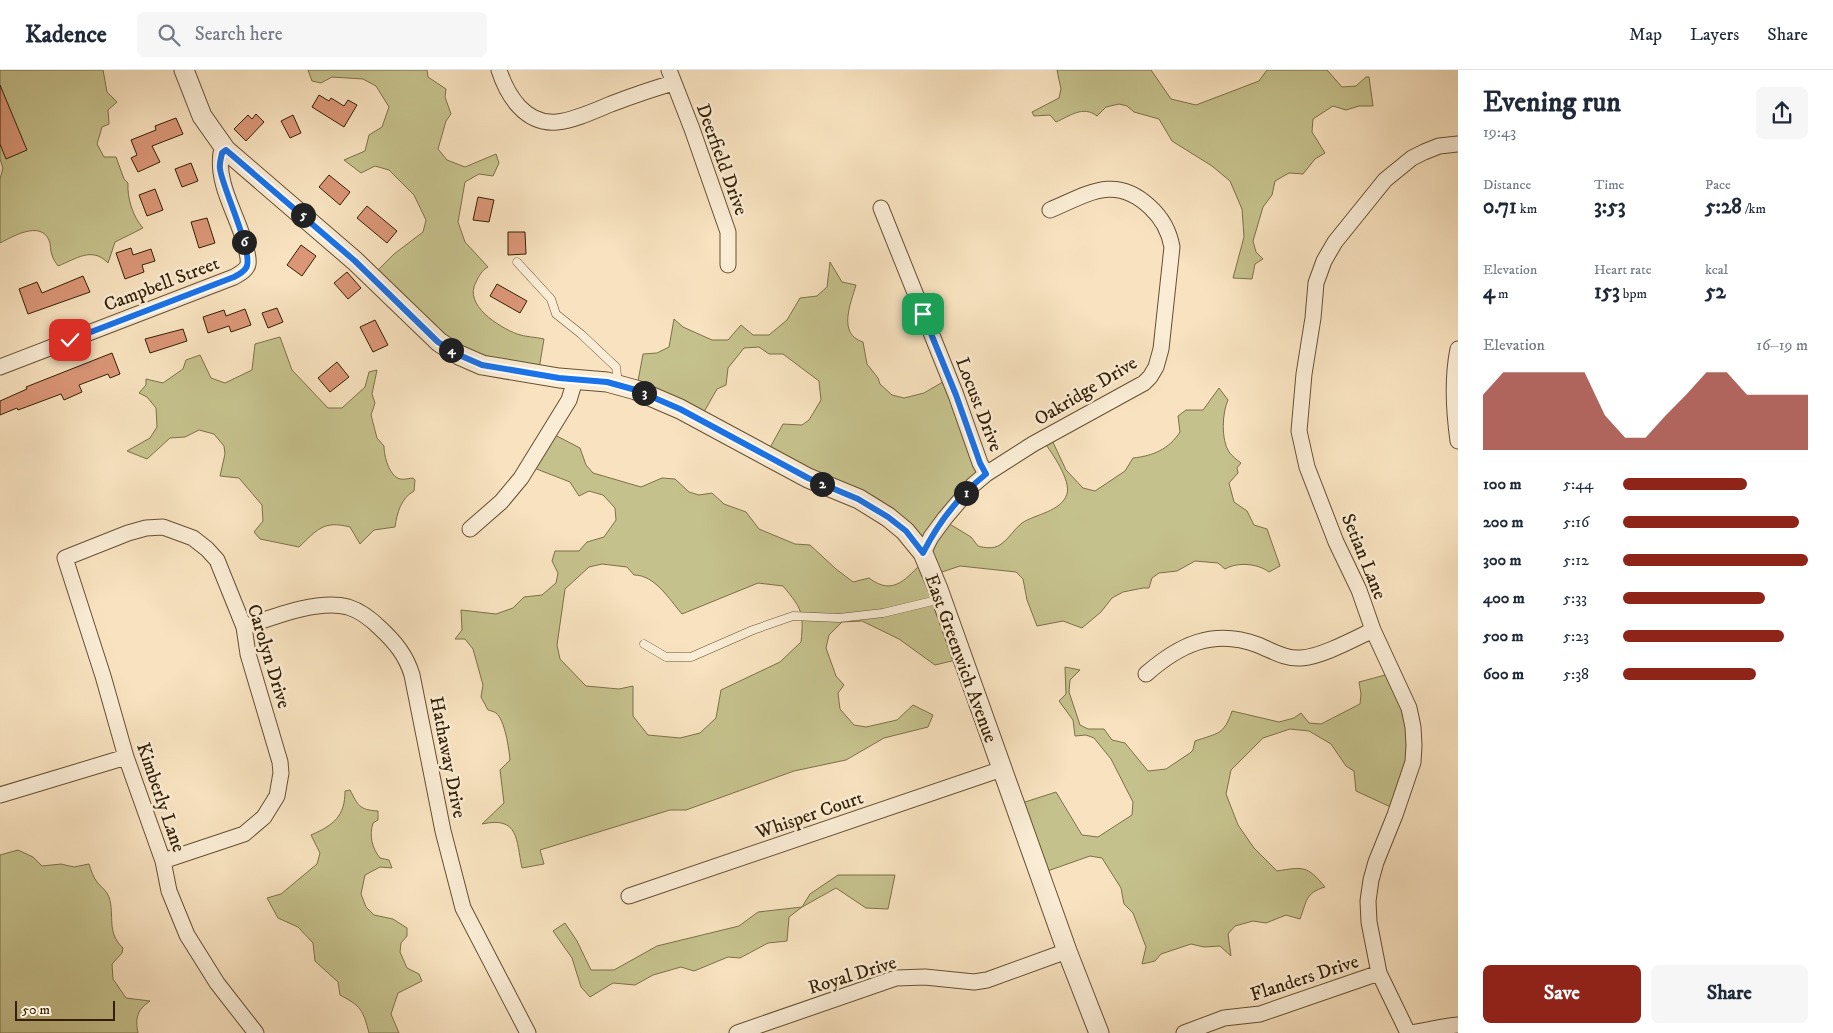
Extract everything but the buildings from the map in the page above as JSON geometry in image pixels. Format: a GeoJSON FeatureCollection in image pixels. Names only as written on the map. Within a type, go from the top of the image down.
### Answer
{"type":"FeatureCollection","features":[{"type":"Feature","properties":{"kind":"street","name":"East Greenwich Avenue"},"geometry":{"type":"LineString","coordinates":[[184,70],[202,116],[226,150],[355,261],[438,342],[459,355],[482,365],[575,380],[607,382],[636,390],[680,409],[808,478],[858,499],[888,517],[906,531],[923,553],[941,598],[1067,951],[1099,1033]]}},
{"type":"Feature","properties":{"kind":"street"},"geometry":{"type":"LineString","coordinates":[[499,70],[503,84],[512,100],[524,111],[548,122],[570,119],[638,94],[671,76]]}},
{"type":"Feature","properties":{"kind":"street","name":"Deerfield Drive"},"geometry":{"type":"LineString","coordinates":[[671,76],[692,129],[728,232],[728,265]]}},
{"type":"Feature","properties":{"kind":"street","name":"Setian Lane"},"geometry":{"type":"LineString","coordinates":[[1409,1033],[1379,973],[1369,922],[1368,901],[1376,862],[1408,780],[1413,762],[1413,728],[1408,708],[1373,630],[1359,590],[1336,542],[1307,467],[1298,431],[1316,283],[1324,261],[1335,242],[1385,180],[1412,158],[1424,152],[1438,146],[1458,144]]}},
{"type":"Feature","properties":{"kind":"street","name":"Campbell Street"},"geometry":{"type":"LineString","coordinates":[[0,367],[234,277],[246,268],[248,263],[244,239],[220,169],[222,153],[226,150]]}},
{"type":"Feature","properties":{"kind":"street","name":"Oakridge Drive"},"geometry":{"type":"LineString","coordinates":[[923,553],[931,537],[945,518],[973,485],[986,474],[1033,444],[1144,383],[1156,367],[1161,349],[1172,247],[1170,236],[1158,215],[1141,198],[1116,188],[1084,196],[1050,210]]}},
{"type":"Feature","properties":{"kind":"street","name":"Locust Drive"},"geometry":{"type":"LineString","coordinates":[[881,208],[956,395],[980,463],[986,474]]}},
{"type":"Feature","properties":{"kind":"street"},"geometry":{"type":"LineString","coordinates":[[1458,349],[1455,422],[1458,441]]}},
{"type":"Feature","properties":{"kind":"street"},"geometry":{"type":"LineString","coordinates":[[470,529],[501,502],[522,478],[569,400],[575,380]]}},
{"type":"Feature","properties":{"kind":"street","name":"Carolyn Drive"},"geometry":{"type":"LineString","coordinates":[[65,558],[128,533],[146,528],[163,528],[193,538],[217,560],[244,627],[248,654],[278,750],[281,773],[277,796],[264,817],[244,834],[163,861]]}},
{"type":"Feature","properties":{"kind":"street","name":"Kimberly Lane"},"geometry":{"type":"LineString","coordinates":[[65,558],[93,643],[126,756],[163,861],[169,891],[187,935],[218,983],[256,1033]]}},
{"type":"Feature","properties":{"kind":"street","name":"Hathaway Drive"},"geometry":{"type":"LineString","coordinates":[[244,627],[324,604],[348,607],[367,616],[399,647],[408,662],[412,675],[443,831],[463,908],[528,1033]]}},
{"type":"Feature","properties":{"kind":"street"},"geometry":{"type":"LineString","coordinates":[[1146,674],[1164,658],[1187,645],[1207,639],[1242,640],[1288,658],[1303,658],[1319,654],[1373,630]]}},
{"type":"Feature","properties":{"kind":"street"},"geometry":{"type":"LineString","coordinates":[[0,795],[126,756]]}},
{"type":"Feature","properties":{"kind":"street","name":"Whisper Court"},"geometry":{"type":"LineString","coordinates":[[629,896],[1002,769]]}},
{"type":"Feature","properties":{"kind":"street","name":"Royal Drive"},"geometry":{"type":"LineString","coordinates":[[737,1033],[896,978],[925,977],[974,982],[987,980],[1067,951]]}},
{"type":"Feature","properties":{"kind":"street","name":"Flanders Drive"},"geometry":{"type":"LineString","coordinates":[[1184,1033],[1224,1018],[1260,1014],[1379,973]]}},
{"type":"Feature","properties":{"kind":"street"},"geometry":{"type":"LineString","coordinates":[[1409,1033],[1425,1032],[1445,1026],[1458,1025]]}},
{"type":"Feature","properties":{"kind":"lane"},"geometry":{"type":"LineString","coordinates":[[517,262],[551,299],[556,314],[581,334],[616,367],[619,385]]}},
{"type":"Feature","properties":{"kind":"lane"},"geometry":{"type":"LineString","coordinates":[[644,644],[666,657],[691,657],[752,630],[793,616],[839,618],[883,613],[941,598]]}},
{"type":"Feature","properties":{"kind":"shaded area"},"geometry":{"type":"Polygon","coordinates":[[[0,70],[103,70],[107,92],[117,102],[108,110],[109,124],[102,127],[97,144],[104,157],[116,157],[124,179],[128,183],[131,207],[143,228],[115,242],[108,263],[96,255],[90,255],[78,257],[58,266],[51,253],[49,240],[45,234],[39,231],[26,232],[0,243],[0,179],[3,168],[0,159],[0,70]]]}},
{"type":"Feature","properties":{"kind":"shaded area"},"geometry":{"type":"Polygon","coordinates":[[[308,70],[427,70],[428,77],[446,89],[445,97],[451,114],[446,121],[438,149],[447,160],[465,167],[496,154],[499,163],[493,176],[479,174],[465,182],[458,222],[465,242],[488,267],[482,271],[476,282],[473,291],[474,299],[485,314],[501,326],[520,335],[544,339],[539,369],[480,365],[372,276],[394,254],[423,232],[426,220],[414,195],[389,170],[375,166],[361,173],[344,160],[365,151],[369,135],[382,127],[389,107],[376,86],[363,79],[332,77],[321,83],[312,81],[308,70]]]}},
{"type":"Feature","properties":{"kind":"shaded area"},"geometry":{"type":"Polygon","coordinates":[[[1057,70],[1151,70],[1171,99],[1196,105],[1259,81],[1267,70],[1327,70],[1342,87],[1356,86],[1366,77],[1369,77],[1373,106],[1359,106],[1346,110],[1333,106],[1313,119],[1312,132],[1325,153],[1315,159],[1303,174],[1289,173],[1275,181],[1272,195],[1263,207],[1253,241],[1256,252],[1263,259],[1255,264],[1252,279],[1233,278],[1244,237],[1242,209],[1230,181],[1212,166],[1172,141],[1159,119],[1134,112],[1127,106],[1119,104],[1106,107],[1097,116],[1087,111],[1082,111],[1056,122],[1050,115],[1034,116],[1032,112],[1059,98],[1061,89],[1057,70]]]}},
{"type":"Feature","properties":{"kind":"shaded area"},"geometry":{"type":"Polygon","coordinates":[[[830,262],[842,282],[856,285],[849,309],[848,325],[850,332],[855,338],[863,342],[867,364],[878,378],[880,384],[892,395],[904,398],[924,393],[948,379],[985,471],[943,520],[971,537],[978,546],[989,548],[1000,545],[1022,523],[1054,509],[1064,500],[1067,488],[1064,474],[1044,442],[1051,438],[1066,470],[1083,488],[1095,491],[1125,471],[1133,458],[1160,451],[1171,443],[1180,432],[1178,416],[1186,410],[1203,410],[1219,388],[1228,400],[1224,412],[1223,426],[1226,447],[1241,463],[1237,468],[1238,473],[1229,483],[1234,502],[1247,511],[1254,525],[1267,529],[1280,566],[1269,572],[1247,564],[1235,565],[1225,569],[1218,563],[1195,561],[1177,571],[1159,573],[1152,578],[1149,588],[1123,592],[1112,598],[1101,612],[1082,628],[1063,621],[1037,626],[1027,600],[1023,579],[1016,572],[960,566],[933,575],[960,659],[935,665],[899,639],[862,621],[842,622],[829,635],[826,648],[836,676],[844,685],[838,693],[840,709],[854,725],[866,727],[897,720],[913,705],[933,715],[928,727],[884,738],[846,760],[794,771],[686,810],[670,810],[540,850],[544,864],[522,868],[514,832],[503,823],[482,824],[504,803],[500,770],[510,760],[509,749],[502,722],[495,713],[488,710],[481,697],[483,685],[473,649],[465,639],[455,639],[462,630],[461,610],[496,614],[513,608],[524,597],[542,595],[556,583],[558,573],[552,561],[555,551],[579,551],[587,542],[604,537],[616,520],[615,508],[603,495],[589,491],[579,496],[570,482],[534,468],[551,433],[580,448],[586,465],[593,473],[641,487],[662,478],[675,479],[689,492],[699,495],[712,493],[724,504],[746,512],[759,529],[795,544],[810,545],[853,582],[869,578],[886,586],[893,585],[905,579],[924,561],[904,529],[766,455],[783,424],[802,425],[809,420],[821,400],[819,381],[783,354],[769,354],[759,347],[744,348],[728,368],[726,385],[717,389],[700,419],[636,392],[643,354],[657,353],[669,347],[674,319],[683,327],[712,340],[728,340],[741,325],[753,335],[769,335],[787,320],[800,298],[817,296],[827,287],[830,262]],[[602,564],[589,567],[565,589],[557,645],[560,659],[586,686],[619,689],[633,686],[633,716],[648,735],[680,738],[700,733],[716,718],[721,690],[780,662],[801,642],[802,617],[798,606],[783,586],[758,583],[682,614],[655,583],[642,576],[634,575],[627,567],[602,564]]]}},
{"type":"Feature","properties":{"kind":"shaded area"},"geometry":{"type":"Polygon","coordinates":[[[280,337],[292,370],[328,408],[342,408],[365,387],[369,372],[377,370],[372,394],[375,403],[371,415],[377,438],[384,446],[386,460],[393,474],[400,479],[413,478],[415,480],[414,491],[400,506],[395,527],[374,530],[360,544],[350,527],[341,525],[321,528],[299,547],[260,539],[254,532],[263,521],[262,505],[239,478],[220,476],[225,454],[224,446],[214,434],[199,430],[185,437],[170,438],[147,459],[127,451],[150,438],[157,427],[156,408],[147,397],[139,393],[146,385],[146,379],[163,383],[183,369],[186,360],[200,355],[211,378],[225,383],[252,370],[255,344],[280,337]]]}},
{"type":"Feature","properties":{"kind":"shaded area"},"geometry":{"type":"Polygon","coordinates":[[[1065,667],[1080,670],[1070,680],[1069,692],[1080,725],[1088,729],[1104,729],[1112,740],[1125,743],[1148,771],[1166,769],[1190,753],[1193,750],[1195,741],[1223,729],[1232,711],[1279,722],[1294,718],[1301,713],[1309,723],[1321,724],[1360,704],[1359,682],[1393,673],[1414,743],[1395,809],[1356,791],[1354,771],[1346,766],[1331,744],[1309,731],[1290,729],[1263,738],[1231,770],[1226,794],[1238,825],[1254,848],[1277,871],[1304,869],[1314,875],[1325,887],[1318,889],[1310,895],[1300,919],[1286,915],[1266,923],[1253,921],[1235,926],[1228,934],[1231,956],[1220,946],[1204,947],[1191,944],[1161,954],[1155,961],[1142,964],[1146,947],[1133,913],[1124,904],[1121,888],[1102,858],[1090,856],[1039,874],[1022,803],[1056,792],[1082,835],[1098,837],[1132,815],[1133,802],[1111,759],[1094,738],[1086,735],[1075,736],[1073,720],[1059,701],[1066,694],[1065,667]]]}},
{"type":"Feature","properties":{"kind":"shaded area"},"geometry":{"type":"Polygon","coordinates":[[[350,790],[360,806],[378,811],[378,820],[373,823],[371,833],[372,842],[380,858],[389,860],[392,868],[380,867],[365,875],[361,894],[366,907],[374,915],[393,919],[407,928],[407,936],[401,943],[400,952],[407,968],[419,974],[422,981],[398,993],[391,1014],[399,1033],[369,1033],[360,1009],[353,1002],[340,995],[338,982],[315,961],[313,943],[298,927],[278,918],[267,898],[281,894],[317,864],[320,853],[311,835],[337,819],[343,807],[345,791],[350,790]]]}},
{"type":"Feature","properties":{"kind":"shaded area"},"geometry":{"type":"Polygon","coordinates":[[[18,850],[33,857],[42,866],[61,864],[74,867],[89,864],[96,880],[109,897],[114,936],[123,948],[122,953],[112,964],[113,979],[126,998],[150,1001],[142,1008],[138,1015],[138,1033],[0,1033],[0,855],[18,850]]]}},
{"type":"Feature","properties":{"kind":"shaded area"},"geometry":{"type":"Polygon","coordinates":[[[838,875],[895,875],[888,909],[866,908],[836,888],[802,907],[810,894],[838,875]]]}},
{"type":"Feature","properties":{"kind":"shaded area"},"geometry":{"type":"Polygon","coordinates":[[[802,907],[789,917],[787,941],[768,943],[740,958],[728,957],[694,971],[681,967],[653,975],[635,985],[613,983],[590,997],[581,987],[572,958],[553,931],[565,923],[577,941],[591,970],[614,970],[657,946],[739,926],[758,912],[802,907]]]}},
{"type":"Feature","properties":{"kind":"route"},"geometry":{"type":"LineString","coordinates":[[70,340],[234,277],[246,268],[248,263],[244,239],[220,169],[222,153],[226,150],[355,261],[438,342],[459,355],[482,365],[559,378],[607,382],[636,390],[680,409],[808,478],[858,499],[888,517],[906,531],[923,553],[931,537],[945,518],[973,485],[986,474],[980,463],[956,395],[923,314]]}}]}
